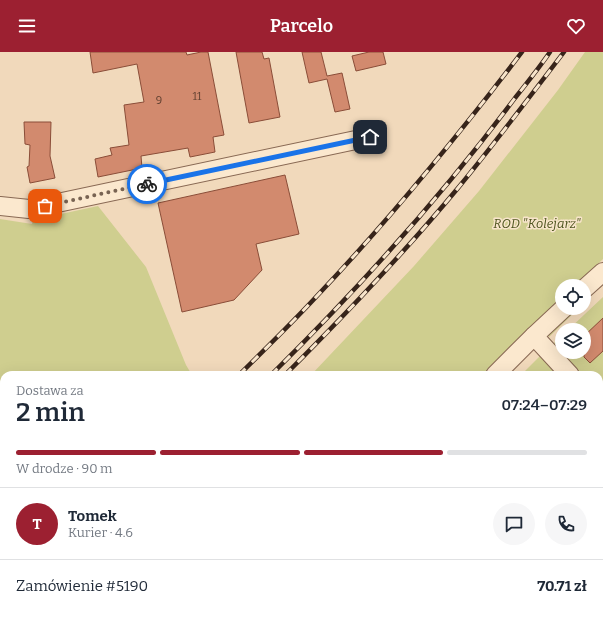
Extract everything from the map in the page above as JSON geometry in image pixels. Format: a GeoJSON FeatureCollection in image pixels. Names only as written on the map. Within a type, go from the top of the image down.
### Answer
{"type":"FeatureCollection","features":[{"type":"Feature","properties":{"kind":"street"},"geometry":{"type":"LineString","coordinates":[[0,206],[29,209],[370,137]]}},
{"type":"Feature","properties":{"kind":"street"},"geometry":{"type":"LineString","coordinates":[[591,283],[603,272]]}},
{"type":"Feature","properties":{"kind":"street"},"geometry":{"type":"LineString","coordinates":[[499,371],[556,315]]}},
{"type":"Feature","properties":{"kind":"street"},"geometry":{"type":"LineString","coordinates":[[534,336],[566,371]]}},
{"type":"Feature","properties":{"kind":"green space","name":"ROD \"Kolejarz\""},"geometry":{"type":"Polygon","coordinates":[[[585,52],[603,52],[603,259],[582,279],[555,279],[555,305],[486,371],[315,371],[414,266],[479,191],[558,90],[585,52]]]}},
{"type":"Feature","properties":{"kind":"green space"},"geometry":{"type":"Polygon","coordinates":[[[98,206],[146,267],[190,371],[0,371],[0,219],[32,224],[33,220],[98,206]]]}},
{"type":"Feature","properties":{"kind":"green space"},"geometry":{"type":"Polygon","coordinates":[[[603,297],[603,371],[576,371],[565,359],[591,359],[591,323],[575,323],[584,315],[591,315],[591,308],[603,297]]]}},
{"type":"Feature","properties":{"kind":"green space"},"geometry":{"type":"Polygon","coordinates":[[[566,315],[572,315],[563,323],[559,323],[566,315]]]}},
{"type":"Feature","properties":{"kind":"green space"},"geometry":{"type":"Polygon","coordinates":[[[555,327],[555,331],[549,337],[548,335],[555,327]]]}},
{"type":"Feature","properties":{"kind":"green space"},"geometry":{"type":"Polygon","coordinates":[[[542,354],[558,371],[525,371],[542,354]]]}},
{"type":"Feature","properties":{"kind":"building"},"geometry":{"type":"Polygon","coordinates":[[[90,52],[186,52],[187,55],[208,52],[224,135],[213,137],[215,152],[190,157],[188,148],[141,156],[142,168],[98,177],[95,159],[112,155],[110,148],[129,145],[124,105],[144,102],[137,64],[93,73],[90,52]]]}},
{"type":"Feature","properties":{"kind":"building"},"geometry":{"type":"Polygon","coordinates":[[[236,52],[262,52],[264,59],[269,58],[280,117],[249,123],[236,52]]]}},
{"type":"Feature","properties":{"kind":"building"},"geometry":{"type":"Polygon","coordinates":[[[302,52],[321,52],[327,76],[342,73],[350,109],[335,112],[327,79],[309,83],[302,52]]]}},
{"type":"Feature","properties":{"kind":"building"},"geometry":{"type":"Polygon","coordinates":[[[369,52],[383,52],[386,64],[356,71],[352,56],[369,52]]]}},
{"type":"Feature","properties":{"kind":"building"},"geometry":{"type":"Polygon","coordinates":[[[24,122],[51,122],[50,156],[55,178],[30,183],[27,167],[29,166],[30,145],[25,144],[24,122]]]}},
{"type":"Feature","properties":{"kind":"building"},"geometry":{"type":"Polygon","coordinates":[[[285,175],[299,234],[256,244],[262,270],[234,300],[182,312],[158,203],[285,175]]]}},
{"type":"Feature","properties":{"kind":"building"},"geometry":{"type":"Polygon","coordinates":[[[603,318],[603,351],[590,363],[586,359],[591,359],[591,329],[603,318]]]}},
{"type":"Feature","properties":{"kind":"railway"},"geometry":{"type":"LineString","coordinates":[[243,371],[307,307],[370,238],[448,147],[522,52]]}},
{"type":"Feature","properties":{"kind":"railway"},"geometry":{"type":"LineString","coordinates":[[275,371],[336,309],[398,241],[487,135],[550,52]]}},
{"type":"Feature","properties":{"kind":"railway"},"geometry":{"type":"LineString","coordinates":[[289,371],[330,330],[438,212],[485,155],[564,52]]}},
{"type":"Feature","properties":{"kind":"way so far"},"geometry":{"type":"LineString","coordinates":[[45,206],[147,184]]}},
{"type":"Feature","properties":{"kind":"route"},"geometry":{"type":"LineString","coordinates":[[147,184],[370,137]]}}]}
